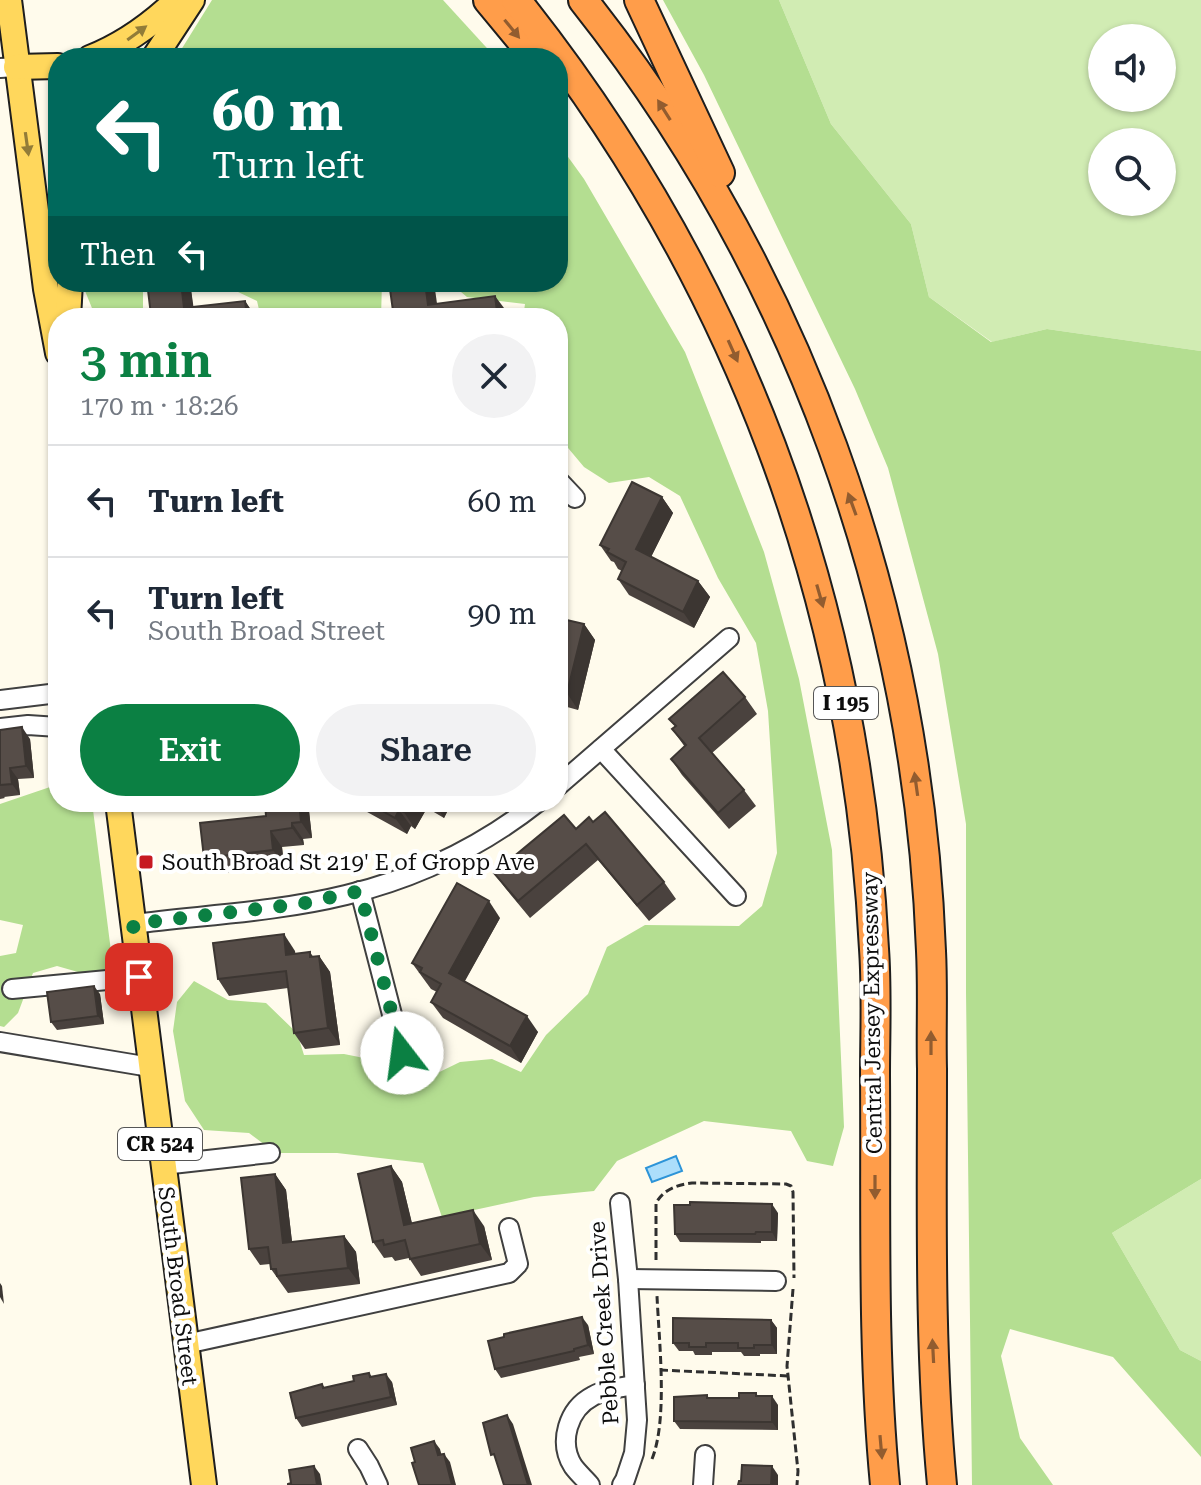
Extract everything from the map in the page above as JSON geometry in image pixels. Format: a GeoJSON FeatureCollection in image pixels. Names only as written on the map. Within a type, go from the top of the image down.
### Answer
{"type":"FeatureCollection","features":[{"type":"Feature","properties":{"kind":"highway"},"geometry":{"type":"LineString","coordinates":[[488,0],[528,48]]}},
{"type":"Feature","properties":{"kind":"highway","name":"Central Jersey Expressway"},"geometry":{"type":"LineString","coordinates":[[516,0],[554,48]]}},
{"type":"Feature","properties":{"kind":"highway","name":"I 195"},"geometry":{"type":"LineString","coordinates":[[583,0],[653,94],[747,249],[806,375],[859,524],[882,608],[916,779],[926,865],[931,953],[933,1335],[942,1485]]}},
{"type":"Feature","properties":{"kind":"highway"},"geometry":{"type":"LineString","coordinates":[[639,0],[717,165],[747,249]]}},
{"type":"Feature","properties":{"kind":"highway","name":"Central Jersey Expressway"},"geometry":{"type":"LineString","coordinates":[[568,68],[644,182],[718,318],[778,460],[805,540],[846,703],[860,786],[875,954],[876,1335],[885,1485]]}},
{"type":"Feature","properties":{"kind":"highway"},"geometry":{"type":"LineString","coordinates":[[568,99],[621,171],[718,318]]}},
{"type":"Feature","properties":{"kind":"main road"},"geometry":{"type":"LineString","coordinates":[[9,0],[8,68],[50,308]]}},
{"type":"Feature","properties":{"kind":"main road"},"geometry":{"type":"LineString","coordinates":[[112,48],[164,13],[177,0]]}},
{"type":"Feature","properties":{"kind":"main road"},"geometry":{"type":"LineString","coordinates":[[161,48],[192,0]]}},
{"type":"Feature","properties":{"kind":"main road"},"geometry":{"type":"LineString","coordinates":[[8,68],[48,66]]}},
{"type":"Feature","properties":{"kind":"main road","name":"South Broad Street"},"geometry":{"type":"LineString","coordinates":[[119,812],[204,1485]]}},
{"type":"Feature","properties":{"kind":"street"},"geometry":{"type":"LineString","coordinates":[[568,491],[575,498]]}},
{"type":"Feature","properties":{"kind":"street"},"geometry":{"type":"LineString","coordinates":[[568,777],[729,638]]}},
{"type":"Feature","properties":{"kind":"street"},"geometry":{"type":"LineString","coordinates":[[0,700],[48,694]]}},
{"type":"Feature","properties":{"kind":"street"},"geometry":{"type":"LineString","coordinates":[[0,728],[48,726]]}},
{"type":"Feature","properties":{"kind":"street"},"geometry":{"type":"LineString","coordinates":[[601,749],[736,896]]}},
{"type":"Feature","properties":{"kind":"street"},"geometry":{"type":"LineString","coordinates":[[133,924],[300,904],[360,891],[434,866],[476,845],[524,812]]}},
{"type":"Feature","properties":{"kind":"street"},"geometry":{"type":"LineString","coordinates":[[360,891],[402,1053]]}},
{"type":"Feature","properties":{"kind":"street"},"geometry":{"type":"LineString","coordinates":[[12,989],[139,977]]}},
{"type":"Feature","properties":{"kind":"street"},"geometry":{"type":"LineString","coordinates":[[0,1042],[150,1067]]}},
{"type":"Feature","properties":{"kind":"street"},"geometry":{"type":"LineString","coordinates":[[163,1165],[270,1153]]}},
{"type":"Feature","properties":{"kind":"street","name":"Pebble Creek Drive"},"geometry":{"type":"LineString","coordinates":[[620,1203],[637,1420],[634,1453],[622,1485]]}},
{"type":"Feature","properties":{"kind":"street"},"geometry":{"type":"LineString","coordinates":[[186,1344],[509,1273],[518,1264],[509,1228]]}},
{"type":"Feature","properties":{"kind":"street"},"geometry":{"type":"LineString","coordinates":[[628,1279],[776,1281]]}},
{"type":"Feature","properties":{"kind":"street"},"geometry":{"type":"LineString","coordinates":[[590,1485],[574,1468],[568,1455],[566,1429],[571,1415],[591,1396],[635,1385]]}},
{"type":"Feature","properties":{"kind":"street"},"geometry":{"type":"LineString","coordinates":[[358,1449],[378,1485]]}},
{"type":"Feature","properties":{"kind":"street"},"geometry":{"type":"LineString","coordinates":[[703,1485],[705,1455]]}},
{"type":"Feature","properties":{"kind":"path"},"geometry":{"type":"LineString","coordinates":[[652,1461],[660,1420],[656,1203],[659,1197],[677,1185],[786,1184],[791,1186],[793,1192],[795,1267],[788,1376],[797,1485]]}},
{"type":"Feature","properties":{"kind":"path"},"geometry":{"type":"LineString","coordinates":[[660,1370],[788,1376]]}},
{"type":"Feature","properties":{"kind":"green space"},"geometry":{"type":"Polygon","coordinates":[[[212,0],[443,0],[487,48],[182,48],[212,0]]]}},
{"type":"Feature","properties":{"kind":"green space"},"geometry":{"type":"Polygon","coordinates":[[[663,0],[779,0],[831,124],[911,224],[929,297],[991,342],[1047,329],[1201,351],[1201,1179],[1112,1233],[1180,1350],[1201,1361],[1201,1457],[1113,1357],[1010,1329],[1001,1356],[1020,1438],[1053,1485],[972,1485],[966,824],[938,654],[888,468],[855,389],[704,75],[663,0]]]}},
{"type":"Feature","properties":{"kind":"green space"},"geometry":{"type":"Polygon","coordinates":[[[779,0],[1201,0],[1201,351],[1047,329],[992,342],[929,297],[911,224],[831,124],[779,0]]]}},
{"type":"Feature","properties":{"kind":"green space"},"geometry":{"type":"Polygon","coordinates":[[[568,157],[685,352],[764,552],[799,679],[832,850],[844,1127],[833,1166],[807,1161],[791,1131],[704,1121],[617,1161],[594,1191],[534,1197],[442,1217],[423,1163],[337,1153],[276,1153],[249,1133],[204,1130],[185,1101],[173,1031],[177,1002],[194,981],[228,1000],[266,1003],[297,1033],[304,1055],[344,1054],[364,1058],[375,1083],[421,1081],[460,1062],[492,1059],[521,1072],[546,1035],[588,994],[607,947],[645,925],[739,926],[762,906],[777,853],[768,711],[756,643],[718,578],[680,496],[649,477],[609,483],[584,467],[568,448],[568,308],[524,308],[525,304],[467,297],[461,292],[568,292],[568,157]]]}},
{"type":"Feature","properties":{"kind":"green space"},"geometry":{"type":"Polygon","coordinates":[[[85,292],[143,292],[143,308],[92,308],[85,292]]]}},
{"type":"Feature","properties":{"kind":"green space"},"geometry":{"type":"Polygon","coordinates":[[[238,292],[382,292],[381,308],[259,308],[257,301],[238,292]]]}},
{"type":"Feature","properties":{"kind":"green space"},"geometry":{"type":"Polygon","coordinates":[[[48,788],[48,812],[93,812],[113,967],[99,978],[57,966],[33,973],[18,1013],[4,1027],[0,1026],[0,956],[16,953],[23,925],[0,920],[0,804],[48,788]]]}},
{"type":"Feature","properties":{"kind":"green space"},"geometry":{"type":"Polygon","coordinates":[[[1201,1179],[1201,1361],[1180,1350],[1112,1233],[1201,1179]]]}},
{"type":"Feature","properties":{"kind":"water"},"geometry":{"type":"Polygon","coordinates":[[[676,1156],[682,1171],[652,1182],[646,1168],[676,1156]]]}},
{"type":"Feature","properties":{"kind":"building"},"geometry":{"type":"Polygon","coordinates":[[[148,292],[182,292],[184,308],[150,308],[148,292]]]}},
{"type":"Feature","properties":{"kind":"building"},"geometry":{"type":"Polygon","coordinates":[[[390,292],[426,292],[428,305],[495,296],[497,308],[393,308],[390,292]]]}},
{"type":"Feature","properties":{"kind":"building"},"geometry":{"type":"Polygon","coordinates":[[[245,301],[246,308],[184,308],[245,301]]]}},
{"type":"Feature","properties":{"kind":"building"},"geometry":{"type":"Polygon","coordinates":[[[632,482],[662,497],[636,549],[698,581],[683,612],[618,579],[626,562],[600,545],[632,482]]]}},
{"type":"Feature","properties":{"kind":"building"},"geometry":{"type":"Polygon","coordinates":[[[568,620],[584,624],[568,689],[568,620]]]}},
{"type":"Feature","properties":{"kind":"building"},"geometry":{"type":"Polygon","coordinates":[[[723,672],[745,697],[699,738],[744,790],[718,813],[671,759],[686,745],[672,729],[676,726],[669,719],[723,672]]]}},
{"type":"Feature","properties":{"kind":"building"},"geometry":{"type":"Polygon","coordinates":[[[22,727],[26,766],[10,768],[12,784],[0,785],[0,730],[22,727]]]}},
{"type":"Feature","properties":{"kind":"building"},"geometry":{"type":"Polygon","coordinates":[[[266,812],[300,812],[301,822],[292,823],[292,828],[271,831],[273,850],[204,858],[200,823],[266,816],[266,812]]]}},
{"type":"Feature","properties":{"kind":"building"},"geometry":{"type":"Polygon","coordinates":[[[384,812],[398,812],[395,818],[384,812]]]}},
{"type":"Feature","properties":{"kind":"building"},"geometry":{"type":"Polygon","coordinates":[[[605,812],[664,882],[637,905],[586,844],[518,901],[494,873],[564,815],[576,829],[589,817],[593,822],[605,812]]]}},
{"type":"Feature","properties":{"kind":"building"},"geometry":{"type":"Polygon","coordinates":[[[457,883],[489,901],[449,973],[527,1016],[510,1046],[431,1002],[441,984],[420,972],[422,968],[412,963],[457,883]]]}},
{"type":"Feature","properties":{"kind":"building"},"geometry":{"type":"Polygon","coordinates":[[[284,934],[286,955],[310,952],[310,957],[319,956],[328,1028],[294,1033],[286,971],[218,979],[213,943],[284,934]]]}},
{"type":"Feature","properties":{"kind":"building"},"geometry":{"type":"Polygon","coordinates":[[[94,986],[98,1016],[51,1022],[47,992],[94,986]]]}},
{"type":"Feature","properties":{"kind":"building"},"geometry":{"type":"Polygon","coordinates":[[[391,1166],[404,1225],[473,1210],[480,1244],[410,1259],[405,1240],[384,1245],[383,1240],[373,1242],[358,1174],[391,1166]]]}},
{"type":"Feature","properties":{"kind":"building"},"geometry":{"type":"Polygon","coordinates":[[[275,1174],[283,1243],[344,1236],[348,1268],[277,1276],[276,1269],[271,1269],[268,1247],[249,1249],[241,1178],[275,1174]]]}},
{"type":"Feature","properties":{"kind":"building"},"geometry":{"type":"Polygon","coordinates":[[[690,1202],[772,1204],[772,1232],[675,1234],[674,1205],[690,1205],[690,1202]]]}},
{"type":"Feature","properties":{"kind":"building"},"geometry":{"type":"Polygon","coordinates":[[[582,1317],[588,1345],[495,1369],[488,1341],[504,1337],[504,1334],[582,1317]]]}},
{"type":"Feature","properties":{"kind":"building"},"geometry":{"type":"Polygon","coordinates":[[[673,1318],[771,1320],[772,1345],[738,1348],[738,1343],[706,1343],[706,1347],[689,1347],[689,1343],[673,1343],[673,1318]]]}},
{"type":"Feature","properties":{"kind":"building"},"geometry":{"type":"Polygon","coordinates":[[[369,1373],[370,1377],[386,1374],[391,1397],[296,1418],[290,1393],[322,1384],[323,1388],[354,1381],[353,1376],[369,1373]]]}},
{"type":"Feature","properties":{"kind":"building"},"geometry":{"type":"Polygon","coordinates":[[[739,1393],[772,1396],[772,1422],[674,1421],[674,1397],[707,1395],[707,1398],[739,1398],[739,1393]]]}},
{"type":"Feature","properties":{"kind":"building"},"geometry":{"type":"Polygon","coordinates":[[[507,1415],[528,1485],[504,1485],[494,1454],[491,1455],[483,1423],[507,1415]]]}},
{"type":"Feature","properties":{"kind":"building"},"geometry":{"type":"Polygon","coordinates":[[[434,1441],[438,1455],[444,1454],[452,1485],[419,1485],[411,1448],[434,1441]]]}},
{"type":"Feature","properties":{"kind":"building"},"geometry":{"type":"Polygon","coordinates":[[[742,1465],[772,1466],[771,1485],[738,1485],[742,1465]]]}},
{"type":"Feature","properties":{"kind":"building"},"geometry":{"type":"Polygon","coordinates":[[[314,1466],[317,1485],[288,1485],[291,1483],[289,1470],[314,1466]]]}},
{"type":"Feature","properties":{"kind":"place","name":"South Broad St 219' E of Gropp Ave"},"geometry":{"type":"Point","coordinates":[146,862]}},
{"type":"Feature","properties":{"kind":"route"},"geometry":{"type":"LineString","coordinates":[[139,977],[133,924],[300,904],[360,891],[402,1053]]}}]}
